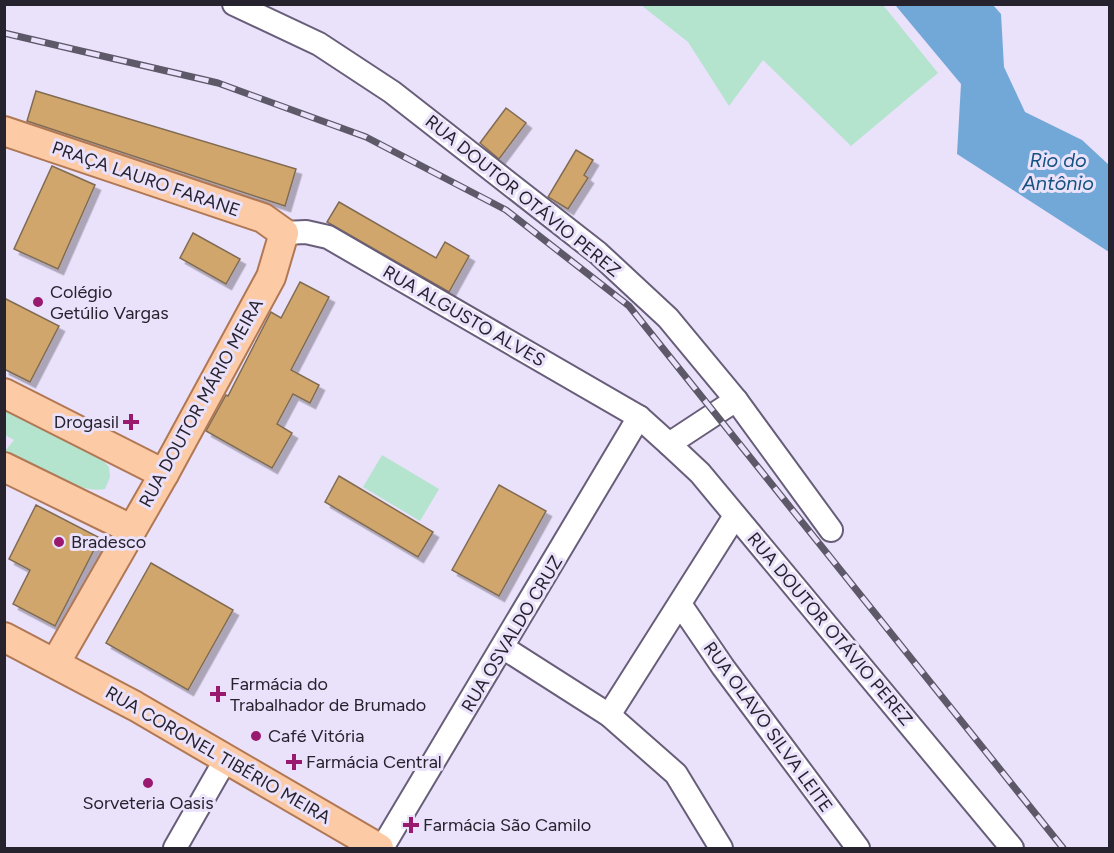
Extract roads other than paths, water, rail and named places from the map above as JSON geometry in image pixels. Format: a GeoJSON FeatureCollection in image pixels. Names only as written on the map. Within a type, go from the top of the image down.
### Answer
{"type":"FeatureCollection","features":[{"type":"Feature","properties":{"kind":"main road","name":"PRAÇA LAURO FARANE"},"geometry":{"type":"LineString","coordinates":[[4,131],[263,218],[284,233]]}},
{"type":"Feature","properties":{"kind":"main road","name":"RUA DOUTOR MÁRIO MEIRA"},"geometry":{"type":"LineString","coordinates":[[56,662],[164,474],[271,277],[284,233]]}},
{"type":"Feature","properties":{"kind":"main road"},"geometry":{"type":"LineString","coordinates":[[4,393],[164,474]]}},
{"type":"Feature","properties":{"kind":"main road"},"geometry":{"type":"LineString","coordinates":[[4,467],[131,529]]}},
{"type":"Feature","properties":{"kind":"main road","name":"RUA CORONEL TIBÉRIO MEIRA"},"geometry":{"type":"LineString","coordinates":[[4,637],[56,662],[227,757],[381,849]]}},
{"type":"Feature","properties":{"kind":"street","name":"RUA DOUTOR OTÁVIO PEREZ"},"geometry":{"type":"LineString","coordinates":[[234,4],[319,44],[392,92],[598,253],[668,318],[736,400],[831,530]]}},
{"type":"Feature","properties":{"kind":"street","name":"RUA ALGUSTO ALVES"},"geometry":{"type":"LineString","coordinates":[[284,233],[306,232],[328,237],[639,417]]}},
{"type":"Feature","properties":{"kind":"street"},"geometry":{"type":"LineString","coordinates":[[669,444],[736,400]]}},
{"type":"Feature","properties":{"kind":"street","name":"RUA DOUTOR OTÁVIO PEREZ"},"geometry":{"type":"LineString","coordinates":[[639,417],[700,473],[1012,849]]}},
{"type":"Feature","properties":{"kind":"street","name":"RUA OSVALDO CRUZ"},"geometry":{"type":"LineString","coordinates":[[381,849],[504,648],[639,417]]}},
{"type":"Feature","properties":{"kind":"street"},"geometry":{"type":"LineString","coordinates":[[609,715],[735,516]]}},
{"type":"Feature","properties":{"kind":"street","name":"RUA OLAVO SILVA LEITE"},"geometry":{"type":"LineString","coordinates":[[680,604],[723,667],[858,849]]}},
{"type":"Feature","properties":{"kind":"street"},"geometry":{"type":"LineString","coordinates":[[504,648],[609,715],[676,774],[721,849]]}},
{"type":"Feature","properties":{"kind":"street"},"geometry":{"type":"LineString","coordinates":[[175,849],[227,757]]}},
{"type":"Feature","properties":{"kind":"water","name":"Rio do Antônio"},"geometry":{"type":"Polygon","coordinates":[[[993,5],[1001,14],[1004,67],[1025,112],[1082,140],[1109,165],[1109,252],[957,154],[961,84],[896,6],[993,5]]]}},
{"type":"Feature","properties":{"kind":"railway"},"geometry":{"type":"LineString","coordinates":[[4,33],[218,83],[366,137],[506,210],[629,306],[1063,848]]}},
{"type":"Feature","properties":{"kind":"place","name":"Colégio Getúlio Vargas"},"geometry":{"type":"Point","coordinates":[38,302]}},
{"type":"Feature","properties":{"kind":"place","name":"Drogasil"},"geometry":{"type":"Point","coordinates":[131,422]}},
{"type":"Feature","properties":{"kind":"place","name":"Bradesco"},"geometry":{"type":"Point","coordinates":[59,542]}},
{"type":"Feature","properties":{"kind":"place","name":"Farmácia do Trabalhador de Brumado"},"geometry":{"type":"Point","coordinates":[218,694]}},
{"type":"Feature","properties":{"kind":"place","name":"Café Vitória"},"geometry":{"type":"Point","coordinates":[256,736]}},
{"type":"Feature","properties":{"kind":"place","name":"Farmácia Central"},"geometry":{"type":"Point","coordinates":[294,762]}},
{"type":"Feature","properties":{"kind":"place","name":"Sorveteria Oasis"},"geometry":{"type":"Point","coordinates":[148,783]}},
{"type":"Feature","properties":{"kind":"place","name":"Farmácia São Camilo"},"geometry":{"type":"Point","coordinates":[411,825]}}]}
